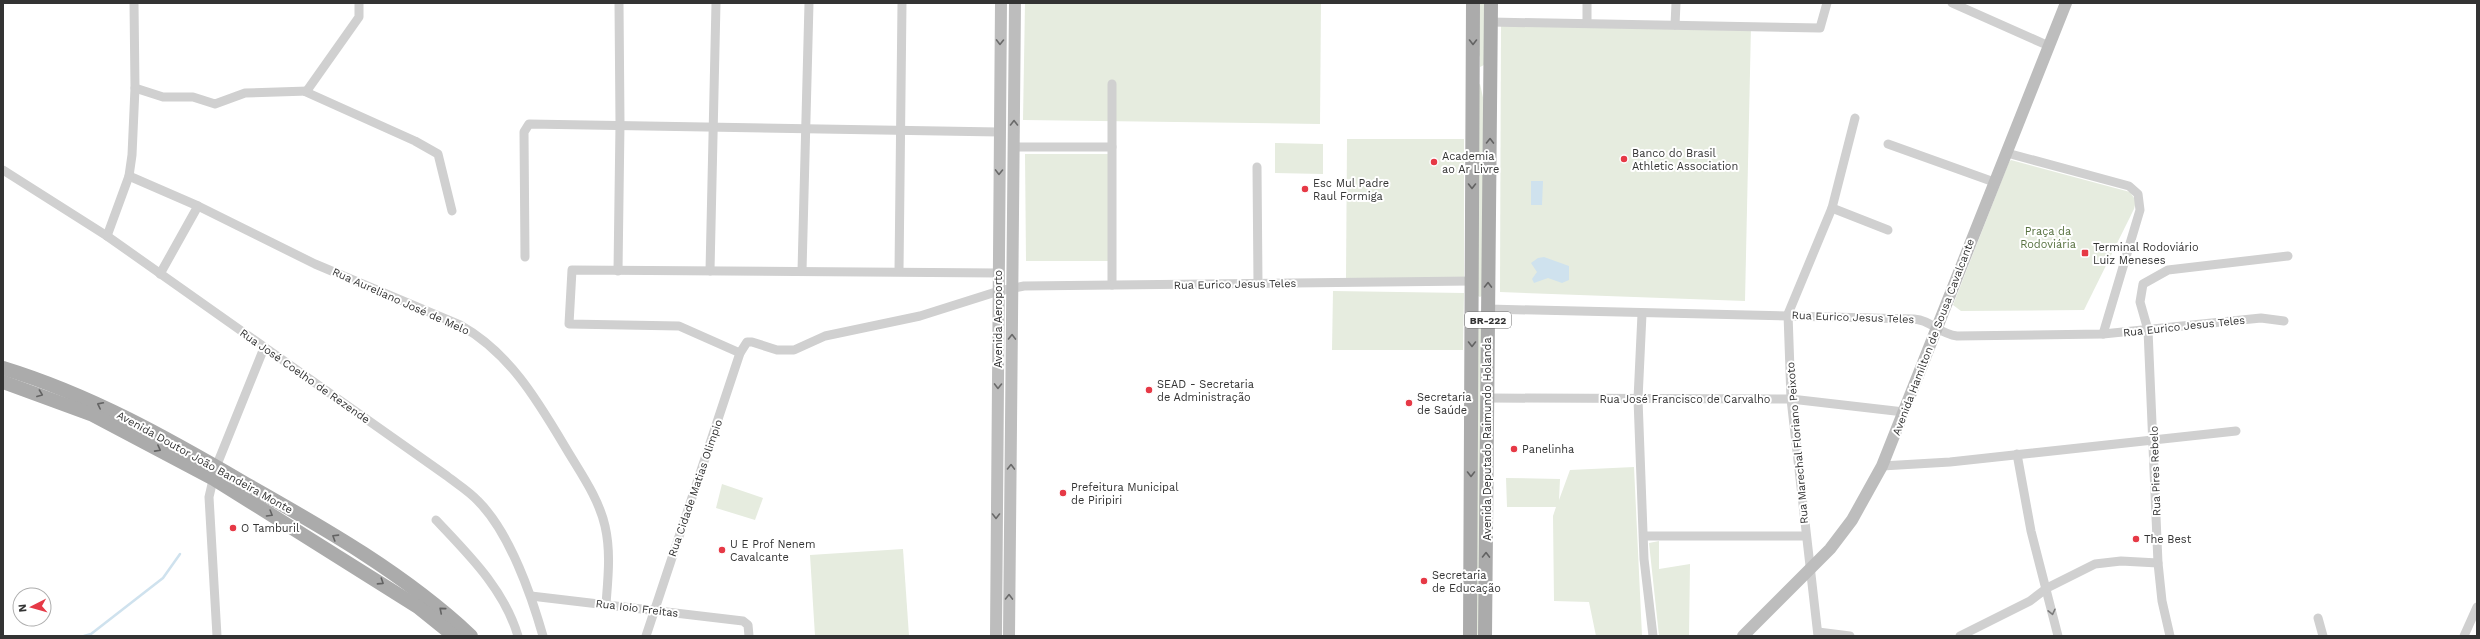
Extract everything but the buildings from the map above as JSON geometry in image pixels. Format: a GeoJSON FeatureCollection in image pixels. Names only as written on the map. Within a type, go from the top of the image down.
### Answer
{"type":"FeatureCollection","features":[{"type":"Feature","properties":{"kind":"main road","name":"Avenida Deputado Raimundo Holanda"},"geometry":{"type":"LineString","coordinates":[[1470,636],[1473,3]]}},
{"type":"Feature","properties":{"kind":"main road","name":"Avenida Deputado Raimundo Holanda"},"geometry":{"type":"LineString","coordinates":[[1485,636],[1491,3]]}},
{"type":"Feature","properties":{"kind":"main road"},"geometry":{"type":"LineString","coordinates":[[1473,78],[1491,80]]}},
{"type":"Feature","properties":{"kind":"main road","name":"Avenida Doutor João Bandeira Monte"},"geometry":{"type":"LineString","coordinates":[[3,368],[86,398],[215,473],[418,607],[454,636]]}},
{"type":"Feature","properties":{"kind":"main road","name":"Avenida Doutor João Bandeira Monte"},"geometry":{"type":"LineString","coordinates":[[3,382],[93,415],[297,513],[386,569],[443,610],[471,636]]}},
{"type":"Feature","properties":{"kind":"street"},"geometry":{"type":"LineString","coordinates":[[107,236],[129,176],[135,88],[134,3]]}},
{"type":"Feature","properties":{"kind":"street"},"geometry":{"type":"LineString","coordinates":[[307,92],[359,17],[359,3]]}},
{"type":"Feature","properties":{"kind":"street"},"geometry":{"type":"LineString","coordinates":[[618,271],[620,124],[619,3]]}},
{"type":"Feature","properties":{"kind":"street"},"geometry":{"type":"LineString","coordinates":[[710,271],[712,126],[716,3]]}},
{"type":"Feature","properties":{"kind":"street"},"geometry":{"type":"LineString","coordinates":[[802,271],[807,128],[809,3]]}},
{"type":"Feature","properties":{"kind":"street"},"geometry":{"type":"LineString","coordinates":[[899,272],[902,3]]}},
{"type":"Feature","properties":{"kind":"street","name":"Avenida Aeroporto"},"geometry":{"type":"LineString","coordinates":[[996,636],[1001,3]]}},
{"type":"Feature","properties":{"kind":"street","name":"Avenida Aeroporto"},"geometry":{"type":"LineString","coordinates":[[1009,636],[1015,3]]}},
{"type":"Feature","properties":{"kind":"street"},"geometry":{"type":"LineString","coordinates":[[1587,3],[1587,23]]}},
{"type":"Feature","properties":{"kind":"street"},"geometry":{"type":"LineString","coordinates":[[1675,25],[1676,3]]}},
{"type":"Feature","properties":{"kind":"street"},"geometry":{"type":"LineString","coordinates":[[1491,22],[1820,28],[1827,3]]}},
{"type":"Feature","properties":{"kind":"street"},"geometry":{"type":"LineString","coordinates":[[1952,3],[2049,46]]}},
{"type":"Feature","properties":{"kind":"street","name":"Avenida Hamilton de Sousa Cavalcante"},"geometry":{"type":"LineString","coordinates":[[1743,636],[1830,549],[1852,520],[1882,466],[1937,330],[1994,182],[2008,153],[2066,3]]}},
{"type":"Feature","properties":{"kind":"street"},"geometry":{"type":"LineString","coordinates":[[1112,84],[1112,285]]}},
{"type":"Feature","properties":{"kind":"street"},"geometry":{"type":"LineString","coordinates":[[135,88],[163,97],[193,97],[215,104],[245,93],[292,90],[307,92],[415,140],[438,154],[452,210]]}},
{"type":"Feature","properties":{"kind":"street","name":"Rua Marechal Floriano Peixoto"},"geometry":{"type":"LineString","coordinates":[[1818,634],[1805,536],[1790,399],[1788,314],[1832,208],[1855,118]]}},
{"type":"Feature","properties":{"kind":"street"},"geometry":{"type":"LineString","coordinates":[[525,257],[524,132],[526,126],[535,123],[999,132]]}},
{"type":"Feature","properties":{"kind":"street"},"geometry":{"type":"LineString","coordinates":[[1888,144],[1994,182]]}},
{"type":"Feature","properties":{"kind":"street"},"geometry":{"type":"LineString","coordinates":[[1014,147],[1112,147]]}},
{"type":"Feature","properties":{"kind":"street"},"geometry":{"type":"LineString","coordinates":[[2008,153],[2129,186],[2138,194],[2140,201],[2139,214],[2103,334]]}},
{"type":"Feature","properties":{"kind":"street"},"geometry":{"type":"LineString","coordinates":[[1257,167],[1258,284]]}},
{"type":"Feature","properties":{"kind":"street","name":"Rua José Coelho de Rezende"},"geometry":{"type":"LineString","coordinates":[[3,170],[107,236],[477,500],[499,529],[531,596],[543,636]]}},
{"type":"Feature","properties":{"kind":"street","name":"Rua Aureliano José de Melo"},"geometry":{"type":"LineString","coordinates":[[129,176],[198,206],[315,264],[460,325],[474,333],[497,352],[530,388],[600,508],[609,542],[606,604]]}},
{"type":"Feature","properties":{"kind":"street"},"geometry":{"type":"LineString","coordinates":[[160,274],[198,206]]}},
{"type":"Feature","properties":{"kind":"street"},"geometry":{"type":"LineString","coordinates":[[1832,208],[1888,230]]}},
{"type":"Feature","properties":{"kind":"street","name":"Rua Pires Rebelo"},"geometry":{"type":"LineString","coordinates":[[2170,636],[2162,601],[2158,563],[2154,439],[2148,330],[2140,293],[2143,284],[2168,270],[2288,256]]}},
{"type":"Feature","properties":{"kind":"street"},"geometry":{"type":"LineString","coordinates":[[740,353],[679,326],[569,324],[572,270],[998,273]]}},
{"type":"Feature","properties":{"kind":"street","name":"Rua Eurico Jesus Teles"},"geometry":{"type":"LineString","coordinates":[[747,342],[752,342],[777,350],[794,350],[825,336],[920,316],[1013,288],[1112,285],[1472,281]]}},
{"type":"Feature","properties":{"kind":"street","name":"Rua Eurico Jesus Teles"},"geometry":{"type":"LineString","coordinates":[[1488,309],[1642,314],[1788,314],[1924,320],[1937,330],[1957,336],[2103,334],[2261,318],[2284,321]]}},
{"type":"Feature","properties":{"kind":"street"},"geometry":{"type":"LineString","coordinates":[[1642,314],[1638,399],[1644,559],[1653,636]]}},
{"type":"Feature","properties":{"kind":"street","name":"Rua Cidade Matias Olimpio"},"geometry":{"type":"LineString","coordinates":[[646,636],[740,353],[747,342]]}},
{"type":"Feature","properties":{"kind":"street"},"geometry":{"type":"LineString","coordinates":[[216,636],[209,497],[215,473],[264,348]]}},
{"type":"Feature","properties":{"kind":"street","name":"Rua José Francisco de Carvalho"},"geometry":{"type":"LineString","coordinates":[[1488,398],[1790,399],[1904,412]]}},
{"type":"Feature","properties":{"kind":"street"},"geometry":{"type":"LineString","coordinates":[[1882,466],[1950,462],[2236,431]]}},
{"type":"Feature","properties":{"kind":"street"},"geometry":{"type":"LineString","coordinates":[[2017,454],[2029,523],[2047,588],[2058,636]]}},
{"type":"Feature","properties":{"kind":"street"},"geometry":{"type":"LineString","coordinates":[[436,520],[492,582],[510,614],[518,636]]}},
{"type":"Feature","properties":{"kind":"street"},"geometry":{"type":"LineString","coordinates":[[1644,536],[1805,536]]}},
{"type":"Feature","properties":{"kind":"street"},"geometry":{"type":"LineString","coordinates":[[1960,636],[2030,601],[2047,588],[2095,564],[2121,561],[2158,563]]}},
{"type":"Feature","properties":{"kind":"street","name":"Rua Ioio Freitas"},"geometry":{"type":"LineString","coordinates":[[531,596],[743,621],[748,625],[749,636]]}},
{"type":"Feature","properties":{"kind":"street"},"geometry":{"type":"LineString","coordinates":[[2464,636],[2473,626],[2477,607]]}},
{"type":"Feature","properties":{"kind":"street"},"geometry":{"type":"LineString","coordinates":[[2318,618],[2323,636]]}},
{"type":"Feature","properties":{"kind":"street"},"geometry":{"type":"LineString","coordinates":[[1818,634],[1850,636]]}},
{"type":"Feature","properties":{"kind":"green space"},"geometry":{"type":"Polygon","coordinates":[[[1025,3],[1321,3],[1320,124],[1023,120],[1025,3]]]}},
{"type":"Feature","properties":{"kind":"green space"},"geometry":{"type":"Polygon","coordinates":[[[1477,3],[1484,3],[1484,65],[1480,67],[1480,57],[1477,51],[1477,3]]]}},
{"type":"Feature","properties":{"kind":"green space","name":"Banco do Brasil Athletic Association"},"geometry":{"type":"Polygon","coordinates":[[[1501,23],[1751,26],[1745,301],[1500,292],[1501,23]]]}},
{"type":"Feature","properties":{"kind":"green space"},"geometry":{"type":"Polygon","coordinates":[[[1480,84],[1484,102],[1483,295],[1480,297],[1476,295],[1477,85],[1480,84]]]}},
{"type":"Feature","properties":{"kind":"green space"},"geometry":{"type":"Polygon","coordinates":[[[1347,139],[1464,139],[1464,279],[1346,279],[1347,139]]]}},
{"type":"Feature","properties":{"kind":"green space"},"geometry":{"type":"Polygon","coordinates":[[[1275,143],[1323,144],[1323,174],[1275,173],[1275,143]]]}},
{"type":"Feature","properties":{"kind":"green space"},"geometry":{"type":"Polygon","coordinates":[[[1025,154],[1108,154],[1109,261],[1026,261],[1025,154]]]}},
{"type":"Feature","properties":{"kind":"green space","name":"Praça da Rodoviária"},"geometry":{"type":"Polygon","coordinates":[[[2011,160],[2130,192],[2136,201],[2134,209],[2084,310],[1961,311],[1953,305],[2011,160]]]}},
{"type":"Feature","properties":{"kind":"green space"},"geometry":{"type":"Polygon","coordinates":[[[1333,291],[1464,293],[1463,350],[1332,350],[1333,291]]]}},
{"type":"Feature","properties":{"kind":"green space"},"geometry":{"type":"Polygon","coordinates":[[[1479,315],[1482,317],[1481,636],[1475,636],[1476,318],[1479,315]]]}},
{"type":"Feature","properties":{"kind":"green space"},"geometry":{"type":"Polygon","coordinates":[[[1634,467],[1642,636],[1596,636],[1589,602],[1554,601],[1553,516],[1556,507],[1507,507],[1506,478],[1560,479],[1559,500],[1570,470],[1634,467]]]}},
{"type":"Feature","properties":{"kind":"green space"},"geometry":{"type":"Polygon","coordinates":[[[722,484],[763,498],[755,520],[716,508],[722,484]]]}},
{"type":"Feature","properties":{"kind":"green space"},"geometry":{"type":"Polygon","coordinates":[[[1659,541],[1659,569],[1690,564],[1689,636],[1659,636],[1649,543],[1659,541]]]}},
{"type":"Feature","properties":{"kind":"green space"},"geometry":{"type":"Polygon","coordinates":[[[903,549],[909,636],[815,636],[810,555],[903,549]]]}},
{"type":"Feature","properties":{"kind":"water"},"geometry":{"type":"Polygon","coordinates":[[[1531,181],[1543,181],[1542,205],[1531,205],[1531,181]]]}},
{"type":"Feature","properties":{"kind":"water"},"geometry":{"type":"Polygon","coordinates":[[[1544,257],[1569,266],[1569,280],[1562,283],[1548,278],[1534,283],[1532,279],[1537,272],[1531,263],[1538,258],[1544,257]]]}},
{"type":"Feature","properties":{"kind":"waterway"},"geometry":{"type":"LineString","coordinates":[[84,636],[91,634],[163,578],[180,554]]}},
{"type":"Feature","properties":{"kind":"place","name":"Banco do Brasil Athletic Association"},"geometry":{"type":"Point","coordinates":[1624,159]}},
{"type":"Feature","properties":{"kind":"place","name":"Academia ao Ar Livre"},"geometry":{"type":"Point","coordinates":[1434,162]}},
{"type":"Feature","properties":{"kind":"place","name":"Esc Mul Padre Raul Formiga"},"geometry":{"type":"Point","coordinates":[1305,189]}},
{"type":"Feature","properties":{"kind":"place","name":"Terminal Rodoviário Luiz Meneses"},"geometry":{"type":"Point","coordinates":[2085,253]}},
{"type":"Feature","properties":{"kind":"place","name":"SEAD - Secretaria de Administração"},"geometry":{"type":"Point","coordinates":[1149,390]}},
{"type":"Feature","properties":{"kind":"place","name":"Secretaria de Saúde"},"geometry":{"type":"Point","coordinates":[1409,403]}},
{"type":"Feature","properties":{"kind":"place","name":"Panelinha"},"geometry":{"type":"Point","coordinates":[1514,449]}},
{"type":"Feature","properties":{"kind":"place","name":"Prefeitura Municipal de Piripiri"},"geometry":{"type":"Point","coordinates":[1063,493]}},
{"type":"Feature","properties":{"kind":"place","name":"O Tamburil"},"geometry":{"type":"Point","coordinates":[233,528]}},
{"type":"Feature","properties":{"kind":"place","name":"The Best"},"geometry":{"type":"Point","coordinates":[2136,539]}},
{"type":"Feature","properties":{"kind":"place","name":"U E Prof Nenem Cavalcante"},"geometry":{"type":"Point","coordinates":[722,550]}},
{"type":"Feature","properties":{"kind":"place","name":"Secretaria de Educação"},"geometry":{"type":"Point","coordinates":[1424,581]}}]}
